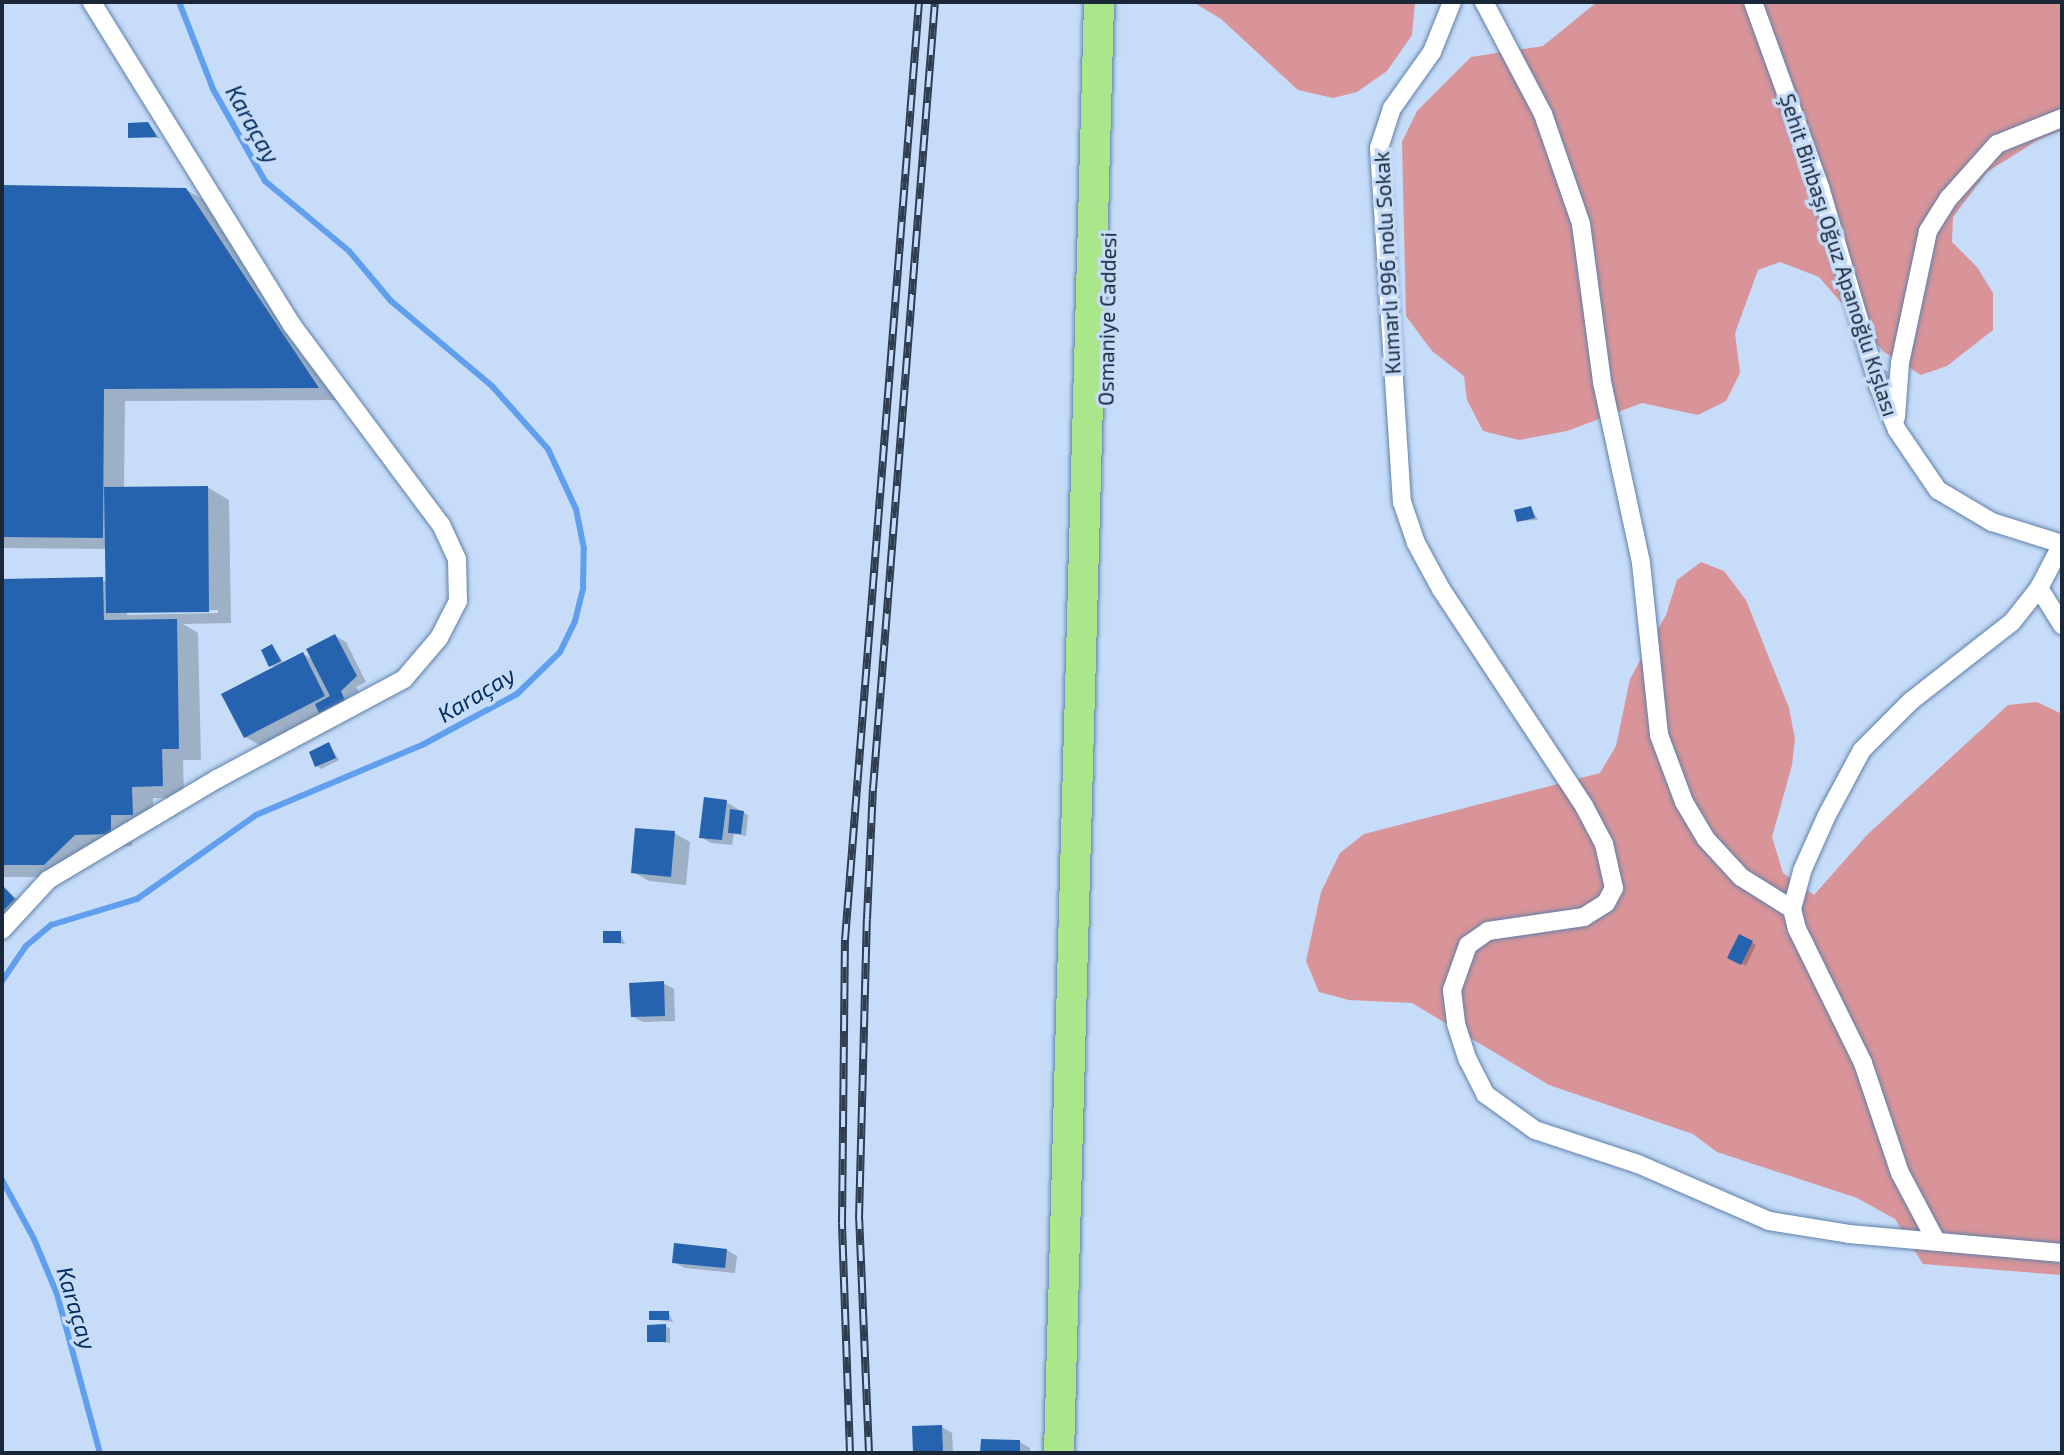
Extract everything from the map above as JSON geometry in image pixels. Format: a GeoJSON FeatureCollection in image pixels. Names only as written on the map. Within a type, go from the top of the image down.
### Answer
{"type":"FeatureCollection","features":[{"type":"Feature","properties":{"kind":"highway"},"geometry":{"type":"LineString","coordinates":[[1059,1453],[1100,2]]}},
{"type":"Feature","properties":{"kind":"highway","name":"Osmaniye Caddesi"},"geometry":{"type":"LineString","coordinates":[[1074,1453],[1100,636],[1112,2]]}},
{"type":"Feature","properties":{"kind":"street"},"geometry":{"type":"LineString","coordinates":[[2,930],[48,880],[217,779],[404,679],[439,638],[458,601],[457,559],[441,525],[292,325],[92,2]]}},
{"type":"Feature","properties":{"kind":"street","name":"Kumarlı 996 nolu Sokak"},"geometry":{"type":"LineString","coordinates":[[1452,2],[1432,52],[1392,108],[1378,148],[1402,502],[1416,542],[1441,589],[1584,806],[1613,870],[1614,888],[1606,903],[1584,917],[1488,931],[1468,945],[1452,990],[1456,1024],[1485,1094],[1535,1130],[1638,1164],[1769,1221],[1849,1234],[1935,1239]]}},
{"type":"Feature","properties":{"kind":"street"},"geometry":{"type":"LineString","coordinates":[[1484,2],[1543,114],[1581,224],[1602,382],[1641,563],[1659,735],[1684,802],[1706,839],[1741,877],[1792,909]]}},
{"type":"Feature","properties":{"kind":"street","name":"Şehit Binbaşı Oğuz Apanoğlu Kışlası"},"geometry":{"type":"LineString","coordinates":[[1753,2],[1820,187],[1879,387],[1897,430],[1938,490],[1992,522],[2062,544]]}},
{"type":"Feature","properties":{"kind":"street"},"geometry":{"type":"LineString","coordinates":[[1897,430],[1900,363],[1928,231],[1949,198],[1997,144],[2062,118]]}},
{"type":"Feature","properties":{"kind":"street"},"geometry":{"type":"LineString","coordinates":[[2062,544],[2039,588],[2012,622],[1910,701],[1862,750],[1825,817],[1792,909],[1797,929],[1863,1063],[1900,1173],[1935,1239],[2062,1253]]}},
{"type":"Feature","properties":{"kind":"street"},"geometry":{"type":"LineString","coordinates":[[2039,588],[2062,625]]}},
{"type":"Feature","properties":{"kind":"shaded area"},"geometry":{"type":"Polygon","coordinates":[[[1193,2],[1415,2],[1412,35],[1387,71],[1357,92],[1333,98],[1298,90],[1221,19],[1193,2]]]}},
{"type":"Feature","properties":{"kind":"shaded area"},"geometry":{"type":"Polygon","coordinates":[[[1597,2],[2062,2],[2062,130],[2038,140],[1987,172],[1953,217],[1952,242],[1977,267],[1993,293],[1993,330],[1947,366],[1921,375],[1884,352],[1819,277],[1780,262],[1758,270],[1735,333],[1740,373],[1726,401],[1698,415],[1642,403],[1567,431],[1519,440],[1483,431],[1467,400],[1464,376],[1432,351],[1406,316],[1402,142],[1417,111],[1471,57],[1543,46],[1597,2]]]}},
{"type":"Feature","properties":{"kind":"shaded area"},"geometry":{"type":"Polygon","coordinates":[[[1701,562],[1724,571],[1746,600],[1789,708],[1795,739],[1792,765],[1772,837],[1783,873],[1814,895],[1867,835],[2008,705],[2037,702],[2062,714],[2062,1275],[1923,1264],[1895,1219],[1857,1198],[1717,1152],[1693,1134],[1549,1085],[1412,1003],[1349,1000],[1319,992],[1306,961],[1321,892],[1340,853],[1364,834],[1600,773],[1616,746],[1630,679],[1666,615],[1677,580],[1701,562]]]}},
{"type":"Feature","properties":{"kind":"building"},"geometry":{"type":"Polygon","coordinates":[[[148,122],[157,137],[128,138],[128,123],[148,122]]]}},
{"type":"Feature","properties":{"kind":"building"},"geometry":{"type":"Polygon","coordinates":[[[2,185],[186,188],[319,388],[104,389],[103,538],[2,537],[2,185]]]}},
{"type":"Feature","properties":{"kind":"building"},"geometry":{"type":"Polygon","coordinates":[[[208,486],[209,612],[106,613],[104,487],[208,486]]]}},
{"type":"Feature","properties":{"kind":"building"},"geometry":{"type":"Polygon","coordinates":[[[1531,506],[1535,518],[1517,522],[1514,510],[1531,506]]]}},
{"type":"Feature","properties":{"kind":"building"},"geometry":{"type":"Polygon","coordinates":[[[103,577],[104,620],[177,619],[179,749],[162,749],[163,786],[132,787],[133,815],[111,815],[111,834],[75,835],[44,865],[2,865],[2,579],[103,577]]]}},
{"type":"Feature","properties":{"kind":"building"},"geometry":{"type":"Polygon","coordinates":[[[335,634],[357,676],[341,691],[345,700],[319,713],[315,704],[330,696],[306,649],[335,634]]]}},
{"type":"Feature","properties":{"kind":"building"},"geometry":{"type":"Polygon","coordinates":[[[272,644],[281,661],[269,667],[261,650],[272,644]]]}},
{"type":"Feature","properties":{"kind":"building"},"geometry":{"type":"Polygon","coordinates":[[[303,652],[325,696],[244,738],[221,694],[303,652]]]}},
{"type":"Feature","properties":{"kind":"building"},"geometry":{"type":"Polygon","coordinates":[[[329,742],[336,758],[315,767],[309,752],[329,742]]]}},
{"type":"Feature","properties":{"kind":"building"},"geometry":{"type":"Polygon","coordinates":[[[704,797],[727,800],[722,840],[699,838],[704,797]]]}},
{"type":"Feature","properties":{"kind":"building"},"geometry":{"type":"Polygon","coordinates":[[[730,809],[744,811],[741,834],[728,833],[730,809]]]}},
{"type":"Feature","properties":{"kind":"building"},"geometry":{"type":"Polygon","coordinates":[[[635,828],[675,831],[671,877],[631,873],[635,828]]]}},
{"type":"Feature","properties":{"kind":"building"},"geometry":{"type":"Polygon","coordinates":[[[2,885],[15,899],[2,912],[2,885]]]}},
{"type":"Feature","properties":{"kind":"building"},"geometry":{"type":"Polygon","coordinates":[[[603,931],[621,931],[621,943],[603,943],[603,931]]]}},
{"type":"Feature","properties":{"kind":"building"},"geometry":{"type":"Polygon","coordinates":[[[1739,934],[1753,941],[1741,965],[1727,958],[1739,934]]]}},
{"type":"Feature","properties":{"kind":"building"},"geometry":{"type":"Polygon","coordinates":[[[664,981],[665,1016],[631,1017],[629,983],[664,981]]]}},
{"type":"Feature","properties":{"kind":"building"},"geometry":{"type":"Polygon","coordinates":[[[674,1243],[727,1249],[725,1268],[672,1263],[674,1243]]]}},
{"type":"Feature","properties":{"kind":"building"},"geometry":{"type":"Polygon","coordinates":[[[649,1311],[669,1311],[669,1320],[649,1320],[649,1311]]]}},
{"type":"Feature","properties":{"kind":"building"},"geometry":{"type":"Polygon","coordinates":[[[666,1324],[666,1342],[647,1342],[647,1325],[666,1324]]]}},
{"type":"Feature","properties":{"kind":"building"},"geometry":{"type":"Polygon","coordinates":[[[942,1425],[943,1453],[913,1453],[912,1426],[942,1425]]]}},
{"type":"Feature","properties":{"kind":"building"},"geometry":{"type":"Polygon","coordinates":[[[981,1439],[1020,1440],[1020,1453],[980,1453],[981,1439]]]}},
{"type":"Feature","properties":{"kind":"waterway","name":"Karaçay"},"geometry":{"type":"LineString","coordinates":[[2,981],[26,946],[51,925],[137,899],[256,815],[424,744],[517,694],[560,652],[575,621],[583,588],[584,549],[576,509],[548,449],[492,386],[391,301],[349,251],[265,181],[213,89],[179,2]]}},
{"type":"Feature","properties":{"kind":"waterway","name":"Karaçay"},"geometry":{"type":"LineString","coordinates":[[2,1180],[34,1239],[57,1294],[100,1453]]}},
{"type":"Feature","properties":{"kind":"railway"},"geometry":{"type":"LineString","coordinates":[[850,1453],[842,1223],[845,940],[919,2]]}},
{"type":"Feature","properties":{"kind":"railway"},"geometry":{"type":"LineString","coordinates":[[869,1453],[859,1219],[867,919],[873,789],[935,2]]}}]}
